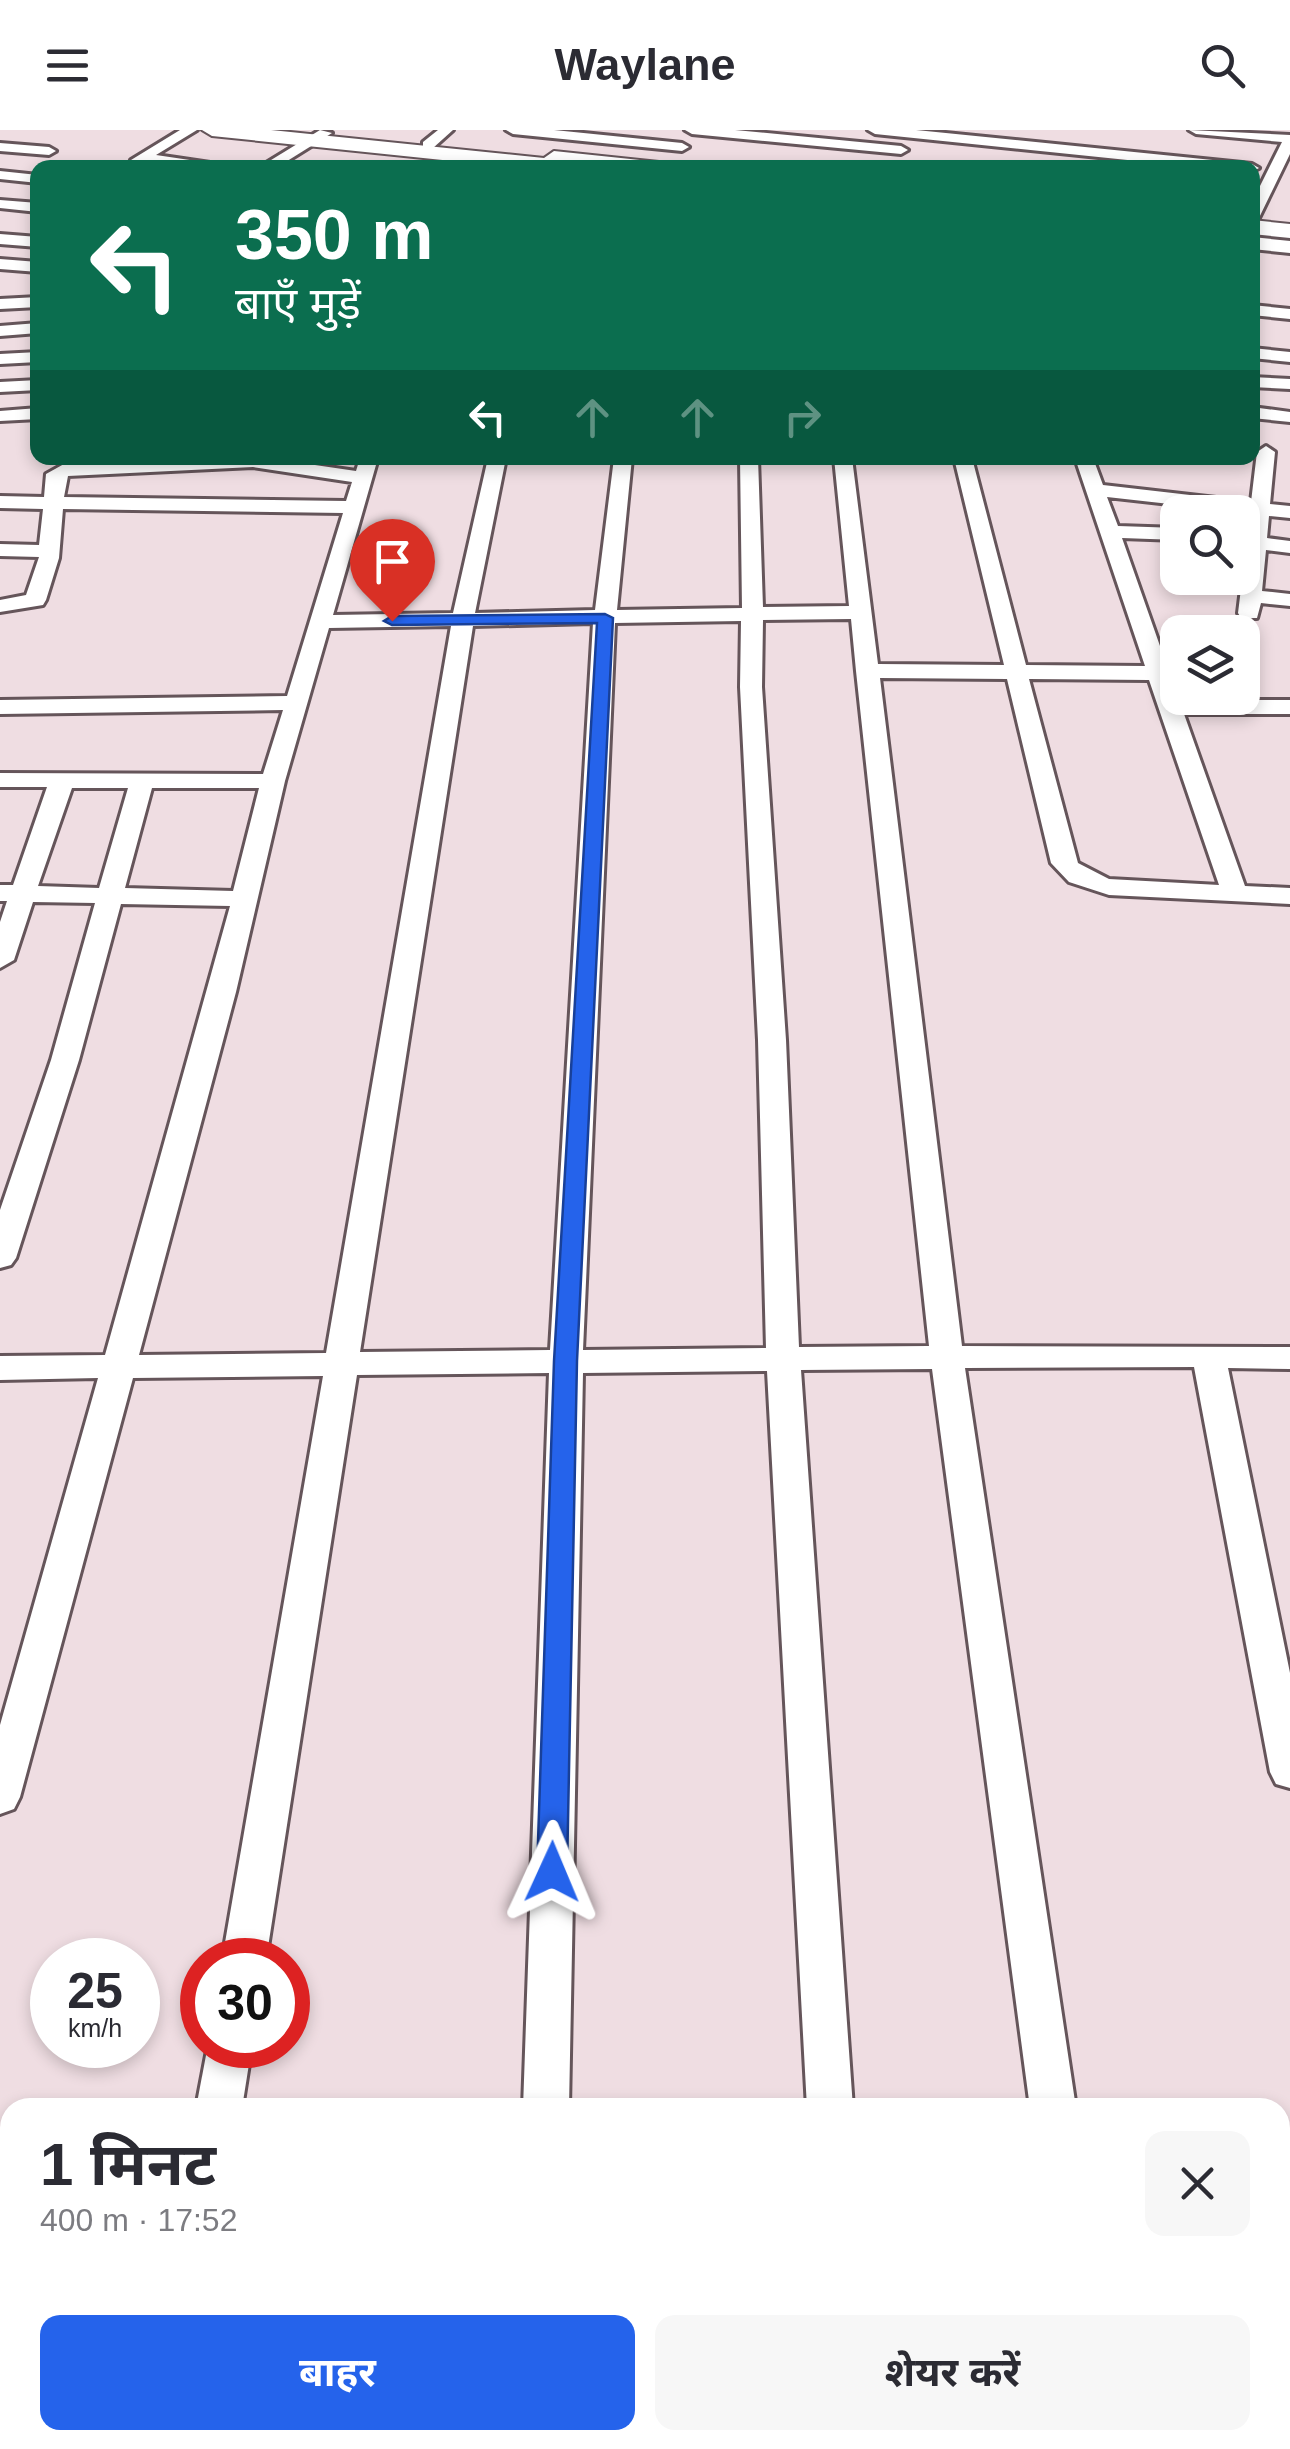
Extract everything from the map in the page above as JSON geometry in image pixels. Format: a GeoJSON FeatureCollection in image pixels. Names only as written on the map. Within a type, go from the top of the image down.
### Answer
{"type":"FeatureCollection","features":[{"type":"Feature","properties":{"kind":"main road"},"geometry":{"type":"LineString","coordinates":[[212,130],[428,144],[583,160]]}},
{"type":"Feature","properties":{"kind":"main road"},"geometry":{"type":"LineString","coordinates":[[292,130],[319,137],[516,160]]}},
{"type":"Feature","properties":{"kind":"main road"},"geometry":{"type":"LineString","coordinates":[[1260,223],[1290,228]]}},
{"type":"Feature","properties":{"kind":"main road"},"geometry":{"type":"LineString","coordinates":[[1260,240],[1290,240]]}},
{"type":"Feature","properties":{"kind":"street"},"geometry":{"type":"LineString","coordinates":[[140,160],[190,130]]}},
{"type":"Feature","properties":{"kind":"street"},"geometry":{"type":"LineString","coordinates":[[428,144],[446,130]]}},
{"type":"Feature","properties":{"kind":"street"},"geometry":{"type":"LineString","coordinates":[[513,130],[682,147]]}},
{"type":"Feature","properties":{"kind":"street"},"geometry":{"type":"LineString","coordinates":[[681,160],[683,130]]}},
{"type":"Feature","properties":{"kind":"street"},"geometry":{"type":"LineString","coordinates":[[692,130],[925,152]]}},
{"type":"Feature","properties":{"kind":"street"},"geometry":{"type":"LineString","coordinates":[[875,130],[1178,160]]}},
{"type":"Feature","properties":{"kind":"street"},"geometry":{"type":"LineString","coordinates":[[1196,130],[1290,142],[1283,170],[1261,187]]}},
{"type":"Feature","properties":{"kind":"street"},"geometry":{"type":"LineString","coordinates":[[894,160],[920,132]]}},
{"type":"Feature","properties":{"kind":"street"},"geometry":{"type":"LineString","coordinates":[[278,160],[319,137]]}},
{"type":"Feature","properties":{"kind":"street"},"geometry":{"type":"LineString","coordinates":[[0,147],[49,151]]}},
{"type":"Feature","properties":{"kind":"street"},"geometry":{"type":"LineString","coordinates":[[143,158],[162,160]]}},
{"type":"Feature","properties":{"kind":"street"},"geometry":{"type":"LineString","coordinates":[[0,175],[30,178]]}},
{"type":"Feature","properties":{"kind":"street"},"geometry":{"type":"LineString","coordinates":[[0,204],[30,207]]}},
{"type":"Feature","properties":{"kind":"street"},"geometry":{"type":"LineString","coordinates":[[0,239],[30,241]]}},
{"type":"Feature","properties":{"kind":"street"},"geometry":{"type":"LineString","coordinates":[[1260,242],[1290,248]]}},
{"type":"Feature","properties":{"kind":"street"},"geometry":{"type":"LineString","coordinates":[[0,264],[30,266]]}},
{"type":"Feature","properties":{"kind":"street"},"geometry":{"type":"LineString","coordinates":[[0,304],[30,302]]}},
{"type":"Feature","properties":{"kind":"street"},"geometry":{"type":"LineString","coordinates":[[1260,311],[1290,314]]}},
{"type":"Feature","properties":{"kind":"street"},"geometry":{"type":"LineString","coordinates":[[0,331],[30,329]]}},
{"type":"Feature","properties":{"kind":"street"},"geometry":{"type":"LineString","coordinates":[[1260,353],[1290,357]]}},
{"type":"Feature","properties":{"kind":"street"},"geometry":{"type":"LineString","coordinates":[[0,358],[30,356]]}},
{"type":"Feature","properties":{"kind":"street"},"geometry":{"type":"LineString","coordinates":[[1260,382],[1290,384]]}},
{"type":"Feature","properties":{"kind":"street"},"geometry":{"type":"LineString","coordinates":[[0,386],[30,385]]}},
{"type":"Feature","properties":{"kind":"street"},"geometry":{"type":"LineString","coordinates":[[1260,413],[1290,416]]}},
{"type":"Feature","properties":{"kind":"street"},"geometry":{"type":"LineString","coordinates":[[0,416],[30,414]]}},
{"type":"Feature","properties":{"kind":"street"},"geometry":{"type":"LineString","coordinates":[[1260,452],[1290,455]]}},
{"type":"Feature","properties":{"kind":"street"},"geometry":{"type":"LineString","coordinates":[[0,606],[25,604],[38,598],[48,551],[56,474],[89,467],[143,465]]}},
{"type":"Feature","properties":{"kind":"street"},"geometry":{"type":"LineString","coordinates":[[274,465],[362,481]]}},
{"type":"Feature","properties":{"kind":"street"},"geometry":{"type":"LineString","coordinates":[[248,1938],[463,619],[496,465]]}},
{"type":"Feature","properties":{"kind":"street"},"geometry":{"type":"LineString","coordinates":[[546,2098],[566,1361],[605,618],[622,465]]}},
{"type":"Feature","properties":{"kind":"street"},"geometry":{"type":"LineString","coordinates":[[749,465],[751,687],[772,1040],[783,1359],[829,2098]]}},
{"type":"Feature","properties":{"kind":"street"},"geometry":{"type":"LineString","coordinates":[[844,465],[946,1357],[1052,2098]]}},
{"type":"Feature","properties":{"kind":"street"},"geometry":{"type":"LineString","coordinates":[[966,465],[1064,863],[1071,873],[1085,882],[1109,887],[1290,896]]}},
{"type":"Feature","properties":{"kind":"street"},"geometry":{"type":"LineString","coordinates":[[867,672],[1160,672],[1086,465]]}},
{"type":"Feature","properties":{"kind":"street"},"geometry":{"type":"LineString","coordinates":[[1259,495],[1260,465]]}},
{"type":"Feature","properties":{"kind":"street"},"geometry":{"type":"LineString","coordinates":[[0,522],[51,511],[362,481]]}},
{"type":"Feature","properties":{"kind":"street"},"geometry":{"type":"LineString","coordinates":[[0,1797],[273,781],[362,481]]}},
{"type":"Feature","properties":{"kind":"street"},"geometry":{"type":"LineString","coordinates":[[1095,490],[1160,497]]}},
{"type":"Feature","properties":{"kind":"street"},"geometry":{"type":"LineString","coordinates":[[0,502],[51,511]]}},
{"type":"Feature","properties":{"kind":"street"},"geometry":{"type":"LineString","coordinates":[[1260,507],[1290,512]]}},
{"type":"Feature","properties":{"kind":"street"},"geometry":{"type":"LineString","coordinates":[[1109,532],[1160,533]]}},
{"type":"Feature","properties":{"kind":"street"},"geometry":{"type":"LineString","coordinates":[[1260,543],[1290,547]]}},
{"type":"Feature","properties":{"kind":"street"},"geometry":{"type":"LineString","coordinates":[[0,550],[48,551]]}},
{"type":"Feature","properties":{"kind":"street"},"geometry":{"type":"LineString","coordinates":[[1251,595],[1251,605],[1290,600]]}},
{"type":"Feature","properties":{"kind":"street"},"geometry":{"type":"LineString","coordinates":[[320,622],[859,612]]}},
{"type":"Feature","properties":{"kind":"street"},"geometry":{"type":"LineString","coordinates":[[0,707],[297,703]]}},
{"type":"Feature","properties":{"kind":"street"},"geometry":{"type":"LineString","coordinates":[[1260,707],[1290,707]]}},
{"type":"Feature","properties":{"kind":"street"},"geometry":{"type":"LineString","coordinates":[[1175,715],[1235,894]]}},
{"type":"Feature","properties":{"kind":"street"},"geometry":{"type":"LineString","coordinates":[[0,780],[273,781]]}},
{"type":"Feature","properties":{"kind":"street"},"geometry":{"type":"LineString","coordinates":[[0,960],[11,894],[62,780]]}},
{"type":"Feature","properties":{"kind":"street"},"geometry":{"type":"LineString","coordinates":[[0,1258],[65,1060],[142,780]]}},
{"type":"Feature","properties":{"kind":"street"},"geometry":{"type":"LineString","coordinates":[[11,894],[244,899]]}},
{"type":"Feature","properties":{"kind":"street"},"geometry":{"type":"LineString","coordinates":[[1208,1356],[1290,1772]]}},
{"type":"Feature","properties":{"kind":"street"},"geometry":{"type":"LineString","coordinates":[[0,1368],[946,1357],[1290,1358]]}},
{"type":"Feature","properties":{"kind":"street"},"geometry":{"type":"LineString","coordinates":[[222,2098],[226,2068]]}},
{"type":"Feature","properties":{"kind":"route"},"geometry":{"type":"LineString","coordinates":[[392,621],[605,618],[566,1361],[552,1872]]}}]}
